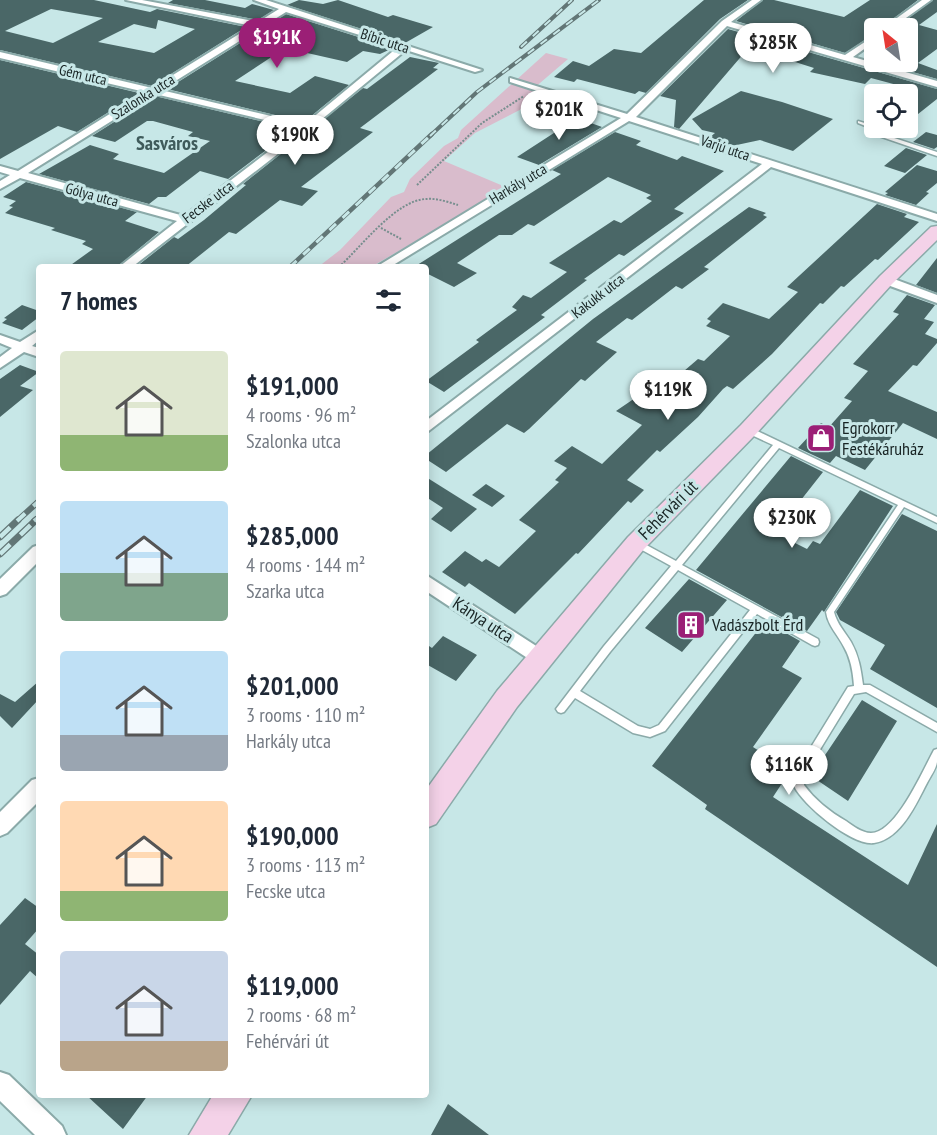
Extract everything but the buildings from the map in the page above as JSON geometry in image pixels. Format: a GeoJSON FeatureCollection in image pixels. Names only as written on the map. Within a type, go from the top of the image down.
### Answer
{"type":"FeatureCollection","features":[{"type":"Feature","properties":{"kind":"main road","name":"Fehérvári út"},"geometry":{"type":"LineString","coordinates":[[429,810],[501,707],[636,543],[748,430],[886,280],[937,231]]}},
{"type":"Feature","properties":{"kind":"main road"},"geometry":{"type":"LineString","coordinates":[[207,1135],[232,1098]]}},
{"type":"Feature","properties":{"kind":"street"},"geometry":{"type":"LineString","coordinates":[[130,0],[259,25]]}},
{"type":"Feature","properties":{"kind":"street","name":"Bíbic utca"},"geometry":{"type":"LineString","coordinates":[[258,0],[478,70]]}},
{"type":"Feature","properties":{"kind":"street","name":"Harkály utca"},"geometry":{"type":"LineString","coordinates":[[387,264],[631,116],[725,23],[757,0]]}},
{"type":"Feature","properties":{"kind":"street"},"geometry":{"type":"LineString","coordinates":[[901,18],[927,0]]}},
{"type":"Feature","properties":{"kind":"street","name":"Szalonka utca"},"geometry":{"type":"LineString","coordinates":[[0,186],[285,9]]}},
{"type":"Feature","properties":{"kind":"street"},"geometry":{"type":"LineString","coordinates":[[725,23],[937,84]]}},
{"type":"Feature","properties":{"kind":"street"},"geometry":{"type":"LineString","coordinates":[[846,58],[864,45]]}},
{"type":"Feature","properties":{"kind":"street","name":"Fecske utca"},"geometry":{"type":"LineString","coordinates":[[129,264],[307,127],[404,47]]}},
{"type":"Feature","properties":{"kind":"street","name":"Gém utca"},"geometry":{"type":"LineString","coordinates":[[0,55],[307,127]]}},
{"type":"Feature","properties":{"kind":"street","name":"Varjú utca"},"geometry":{"type":"LineString","coordinates":[[513,80],[631,116],[937,218]]}},
{"type":"Feature","properties":{"kind":"street","name":"Kakukk utca"},"geometry":{"type":"LineString","coordinates":[[429,426],[770,163]]}},
{"type":"Feature","properties":{"kind":"street","name":"Gólya utca"},"geometry":{"type":"LineString","coordinates":[[0,169],[185,220]]}},
{"type":"Feature","properties":{"kind":"street"},"geometry":{"type":"LineString","coordinates":[[886,280],[937,299]]}},
{"type":"Feature","properties":{"kind":"street"},"geometry":{"type":"LineString","coordinates":[[0,364],[36,336]]}},
{"type":"Feature","properties":{"kind":"street"},"geometry":{"type":"LineString","coordinates":[[0,339],[36,352]]}},
{"type":"Feature","properties":{"kind":"street"},"geometry":{"type":"LineString","coordinates":[[0,589],[36,553]]}},
{"type":"Feature","properties":{"kind":"street","name":"Kánya utca"},"geometry":{"type":"LineString","coordinates":[[429,584],[541,658]]}},
{"type":"Feature","properties":{"kind":"street"},"geometry":{"type":"LineString","coordinates":[[0,826],[36,790]]}},
{"type":"Feature","properties":{"kind":"street"},"geometry":{"type":"LineString","coordinates":[[0,1084],[53,1135]]}},
{"type":"Feature","properties":{"kind":"lane"},"geometry":{"type":"LineString","coordinates":[[860,122],[875,128],[878,134],[937,154]]}},
{"type":"Feature","properties":{"kind":"lane"},"geometry":{"type":"LineString","coordinates":[[748,430],[937,520]]}},
{"type":"Feature","properties":{"kind":"lane"},"geometry":{"type":"LineString","coordinates":[[561,709],[675,566],[778,444]]}},
{"type":"Feature","properties":{"kind":"lane"},"geometry":{"type":"LineString","coordinates":[[859,687],[856,663],[847,643],[830,619],[830,612],[902,504]]}},
{"type":"Feature","properties":{"kind":"lane"},"geometry":{"type":"LineString","coordinates":[[636,543],[755,611],[815,642]]}},
{"type":"Feature","properties":{"kind":"lane"},"geometry":{"type":"LineString","coordinates":[[574,693],[636,730],[650,733],[662,728],[755,611]]}},
{"type":"Feature","properties":{"kind":"lane"},"geometry":{"type":"LineString","coordinates":[[937,728],[867,688],[859,687],[851,690],[800,773],[799,786],[808,799],[826,814],[861,837],[875,838],[890,832],[937,753]]}},
{"type":"Feature","properties":{"kind":"path"},"geometry":{"type":"LineString","coordinates":[[417,185],[496,111],[540,87]]}},
{"type":"Feature","properties":{"kind":"path"},"geometry":{"type":"LineString","coordinates":[[342,264],[404,206],[420,200],[434,199],[476,210]]}},
{"type":"Feature","properties":{"kind":"path"},"geometry":{"type":"LineString","coordinates":[[381,228],[415,247]]}},
{"type":"Feature","properties":{"kind":"shaded area"},"geometry":{"type":"Polygon","coordinates":[[[546,53],[568,59],[533,89],[549,95],[475,133],[444,161],[508,188],[376,264],[322,264],[340,250],[391,197],[404,192],[410,179],[444,146],[458,138],[461,130],[546,53]]]}},
{"type":"Feature","properties":{"kind":"railway"},"geometry":{"type":"LineString","coordinates":[[521,47],[572,0]]}},
{"type":"Feature","properties":{"kind":"railway"},"geometry":{"type":"LineString","coordinates":[[430,136],[477,92],[599,0]]}},
{"type":"Feature","properties":{"kind":"railway"},"geometry":{"type":"LineString","coordinates":[[293,264],[432,134]]}},
{"type":"Feature","properties":{"kind":"railway"},"geometry":{"type":"LineString","coordinates":[[17,521],[36,504]]}},
{"type":"Feature","properties":{"kind":"railway"},"geometry":{"type":"LineString","coordinates":[[0,537],[18,520]]}},
{"type":"Feature","properties":{"kind":"railway"},"geometry":{"type":"LineString","coordinates":[[0,554],[36,520]]}},
{"type":"Feature","properties":{"kind":"place","name":"Egrokorr Festékáruház"},"geometry":{"type":"Point","coordinates":[821,438]}},
{"type":"Feature","properties":{"kind":"place","name":"Vadászbolt Érd"},"geometry":{"type":"Point","coordinates":[691,625]}},
{"type":"Feature","properties":{"kind":"district","name":"Sasváros"},"geometry":{"type":"Point","coordinates":[167,143]}}]}
